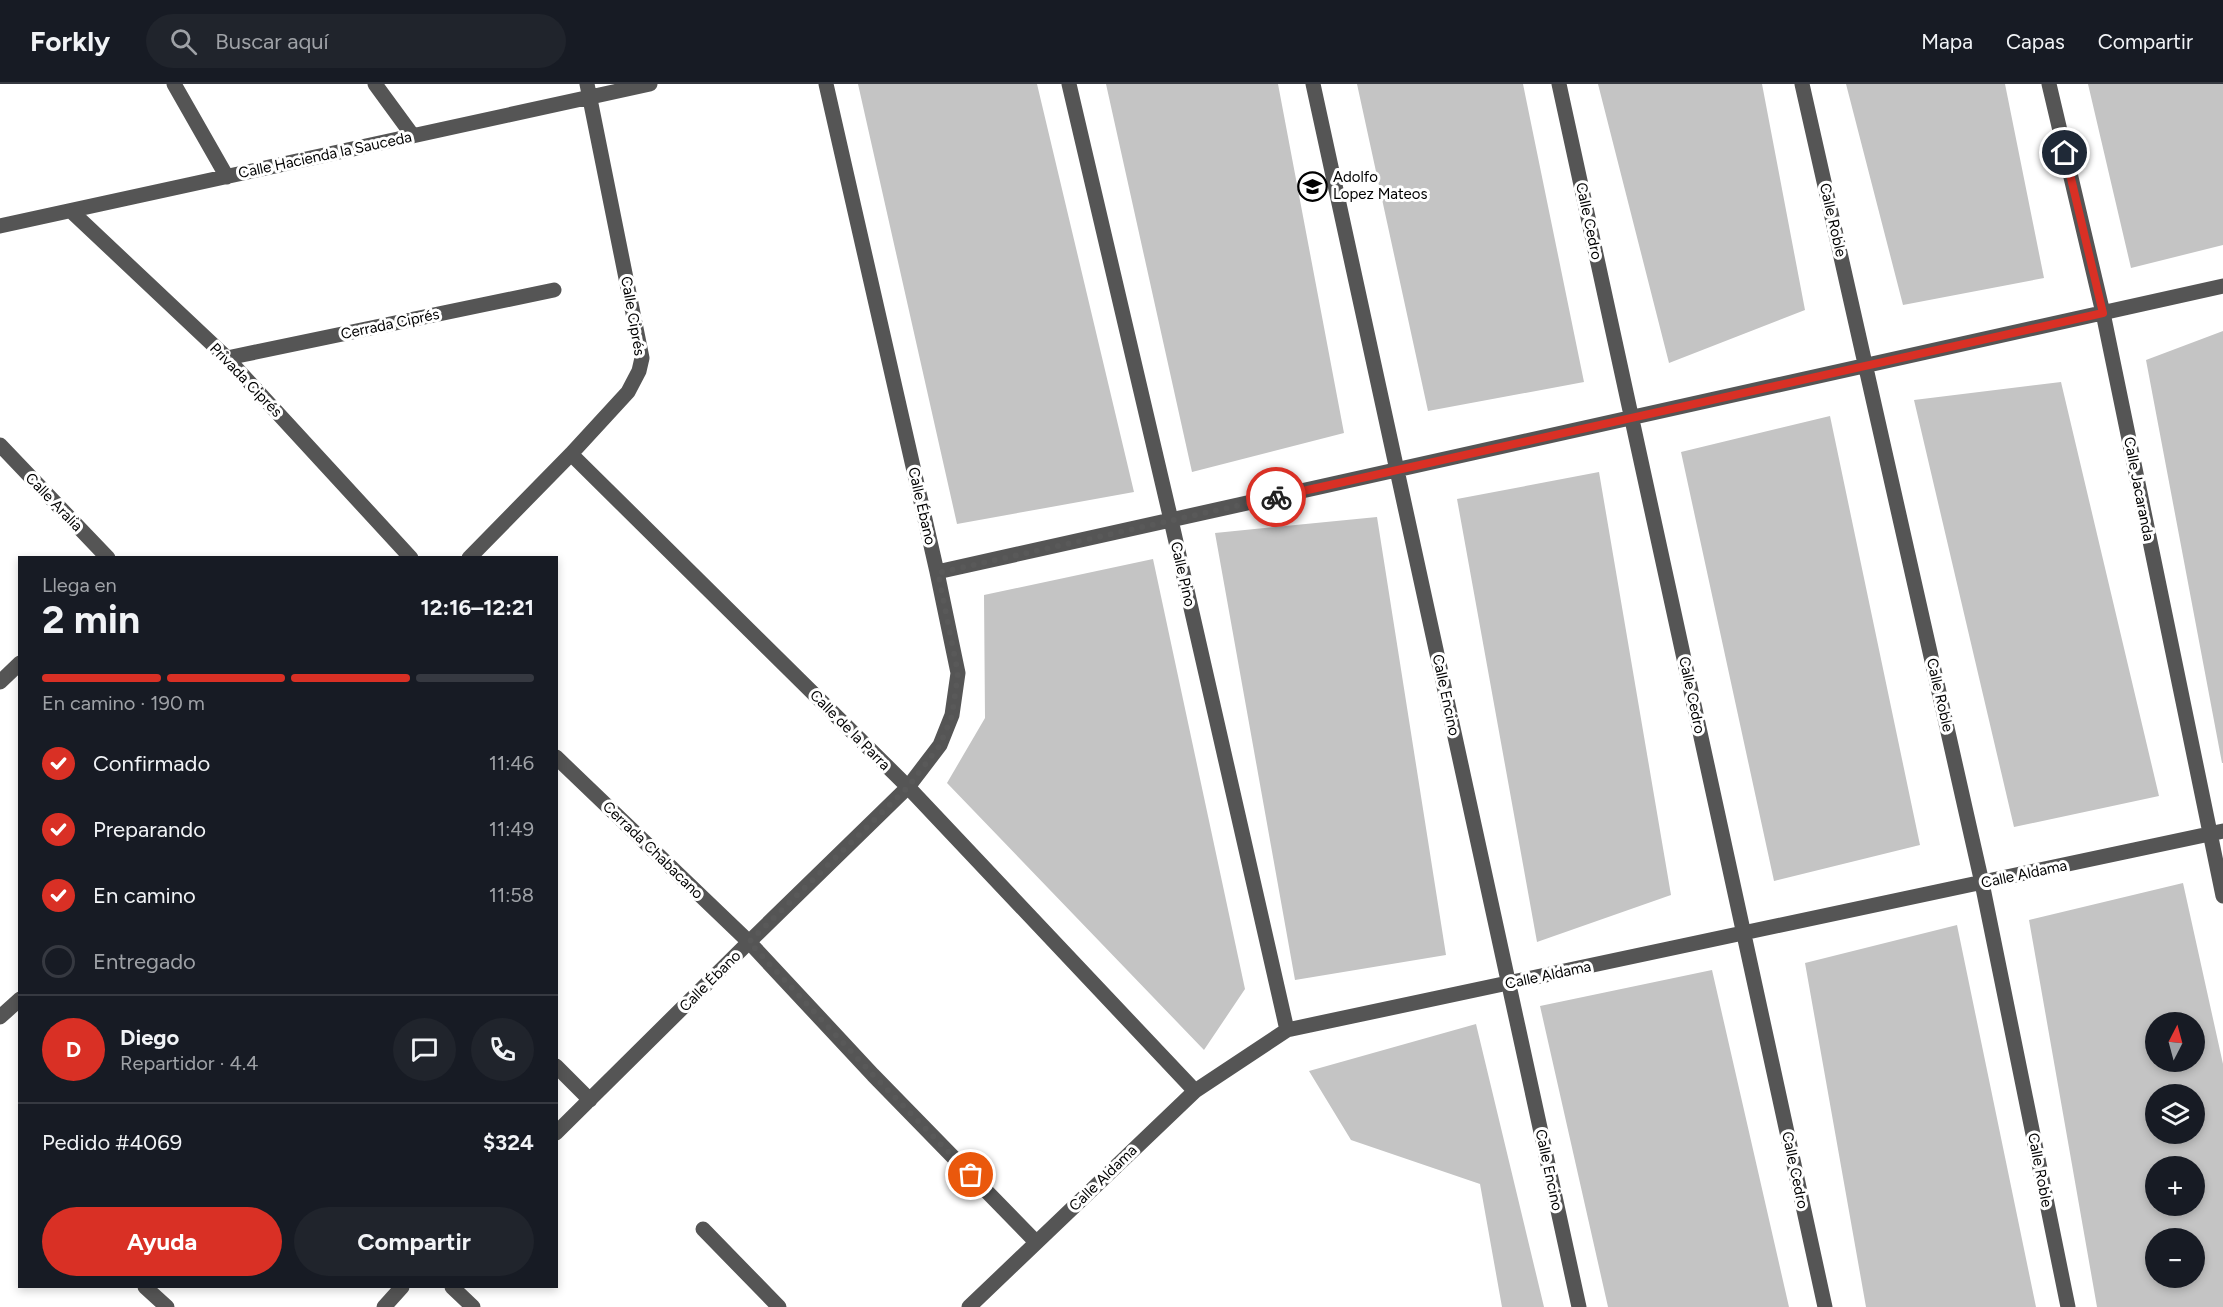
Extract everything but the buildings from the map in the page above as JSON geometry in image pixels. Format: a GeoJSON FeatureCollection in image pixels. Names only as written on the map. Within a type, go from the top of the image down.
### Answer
{"type":"FeatureCollection","features":[{"type":"Feature","properties":{"kind":"street"},"geometry":{"type":"LineString","coordinates":[[174,84],[227,177]]}},
{"type":"Feature","properties":{"kind":"street"},"geometry":{"type":"LineString","coordinates":[[375,84],[413,136]]}},
{"type":"Feature","properties":{"kind":"street","name":"Calle Hacienda la Sauceda"},"geometry":{"type":"LineString","coordinates":[[0,226],[413,136],[588,91],[650,84]]}},
{"type":"Feature","properties":{"kind":"street","name":"Calle Ébano"},"geometry":{"type":"LineString","coordinates":[[558,1131],[908,787],[940,745],[952,716],[958,673],[938,573],[826,84]]}},
{"type":"Feature","properties":{"kind":"street","name":"Calle Pino"},"geometry":{"type":"LineString","coordinates":[[1069,84],[1287,1030]]}},
{"type":"Feature","properties":{"kind":"street","name":"Calle Encino"},"geometry":{"type":"LineString","coordinates":[[1313,84],[1579,1307]]}},
{"type":"Feature","properties":{"kind":"street","name":"Calle Cedro"},"geometry":{"type":"LineString","coordinates":[[1559,84],[1825,1307]]}},
{"type":"Feature","properties":{"kind":"street","name":"Calle Roble"},"geometry":{"type":"LineString","coordinates":[[1802,84],[1982,883],[2068,1307]]}},
{"type":"Feature","properties":{"kind":"street","name":"Calle Jacaranda"},"geometry":{"type":"LineString","coordinates":[[2049,84],[2103,313],[2216,833],[2223,896]]}},
{"type":"Feature","properties":{"kind":"street","name":"Calle Ciprés"},"geometry":{"type":"LineString","coordinates":[[472,556],[572,454],[628,392],[639,371],[642,358],[588,91]]}},
{"type":"Feature","properties":{"kind":"street","name":"Privada Ciprés"},"geometry":{"type":"LineString","coordinates":[[71,211],[226,357],[409,556]]}},
{"type":"Feature","properties":{"kind":"street"},"geometry":{"type":"LineString","coordinates":[[938,573],[2223,286]]}},
{"type":"Feature","properties":{"kind":"street","name":"Cerrada Ciprés"},"geometry":{"type":"LineString","coordinates":[[226,357],[554,290]]}},
{"type":"Feature","properties":{"kind":"street","name":"Calle Aralia"},"geometry":{"type":"LineString","coordinates":[[0,445],[106,556]]}},
{"type":"Feature","properties":{"kind":"street","name":"Calle de la Parra"},"geometry":{"type":"LineString","coordinates":[[572,454],[908,787],[1195,1091]]}},
{"type":"Feature","properties":{"kind":"street"},"geometry":{"type":"LineString","coordinates":[[0,682],[18,665]]}},
{"type":"Feature","properties":{"kind":"street","name":"Cerrada Chabacano"},"geometry":{"type":"LineString","coordinates":[[558,760],[749,942],[873,1075],[1036,1242]]}},
{"type":"Feature","properties":{"kind":"street","name":"Calle Aldama"},"geometry":{"type":"LineString","coordinates":[[969,1307],[1195,1091],[1287,1030],[2216,833]]}},
{"type":"Feature","properties":{"kind":"street"},"geometry":{"type":"LineString","coordinates":[[0,1017],[18,1001]]}},
{"type":"Feature","properties":{"kind":"street"},"geometry":{"type":"LineString","coordinates":[[558,1068],[590,1100]]}},
{"type":"Feature","properties":{"kind":"street"},"geometry":{"type":"LineString","coordinates":[[703,1229],[779,1307]]}},
{"type":"Feature","properties":{"kind":"street"},"geometry":{"type":"LineString","coordinates":[[147,1288],[167,1307]]}},
{"type":"Feature","properties":{"kind":"street"},"geometry":{"type":"LineString","coordinates":[[384,1307],[401,1288]]}},
{"type":"Feature","properties":{"kind":"street"},"geometry":{"type":"LineString","coordinates":[[453,1288],[473,1307]]}},
{"type":"Feature","properties":{"kind":"way so far"},"geometry":{"type":"LineString","coordinates":[[971,1175],[873,1075],[749,942],[908,787],[940,745],[952,716],[958,673],[938,573],[1276,497]]}},
{"type":"Feature","properties":{"kind":"place","name":"Adolfo Lopez Mateos"},"geometry":{"type":"Point","coordinates":[1312,186]}},
{"type":"Feature","properties":{"kind":"route"},"geometry":{"type":"LineString","coordinates":[[1276,497],[2103,313],[2065,153]]}}]}
